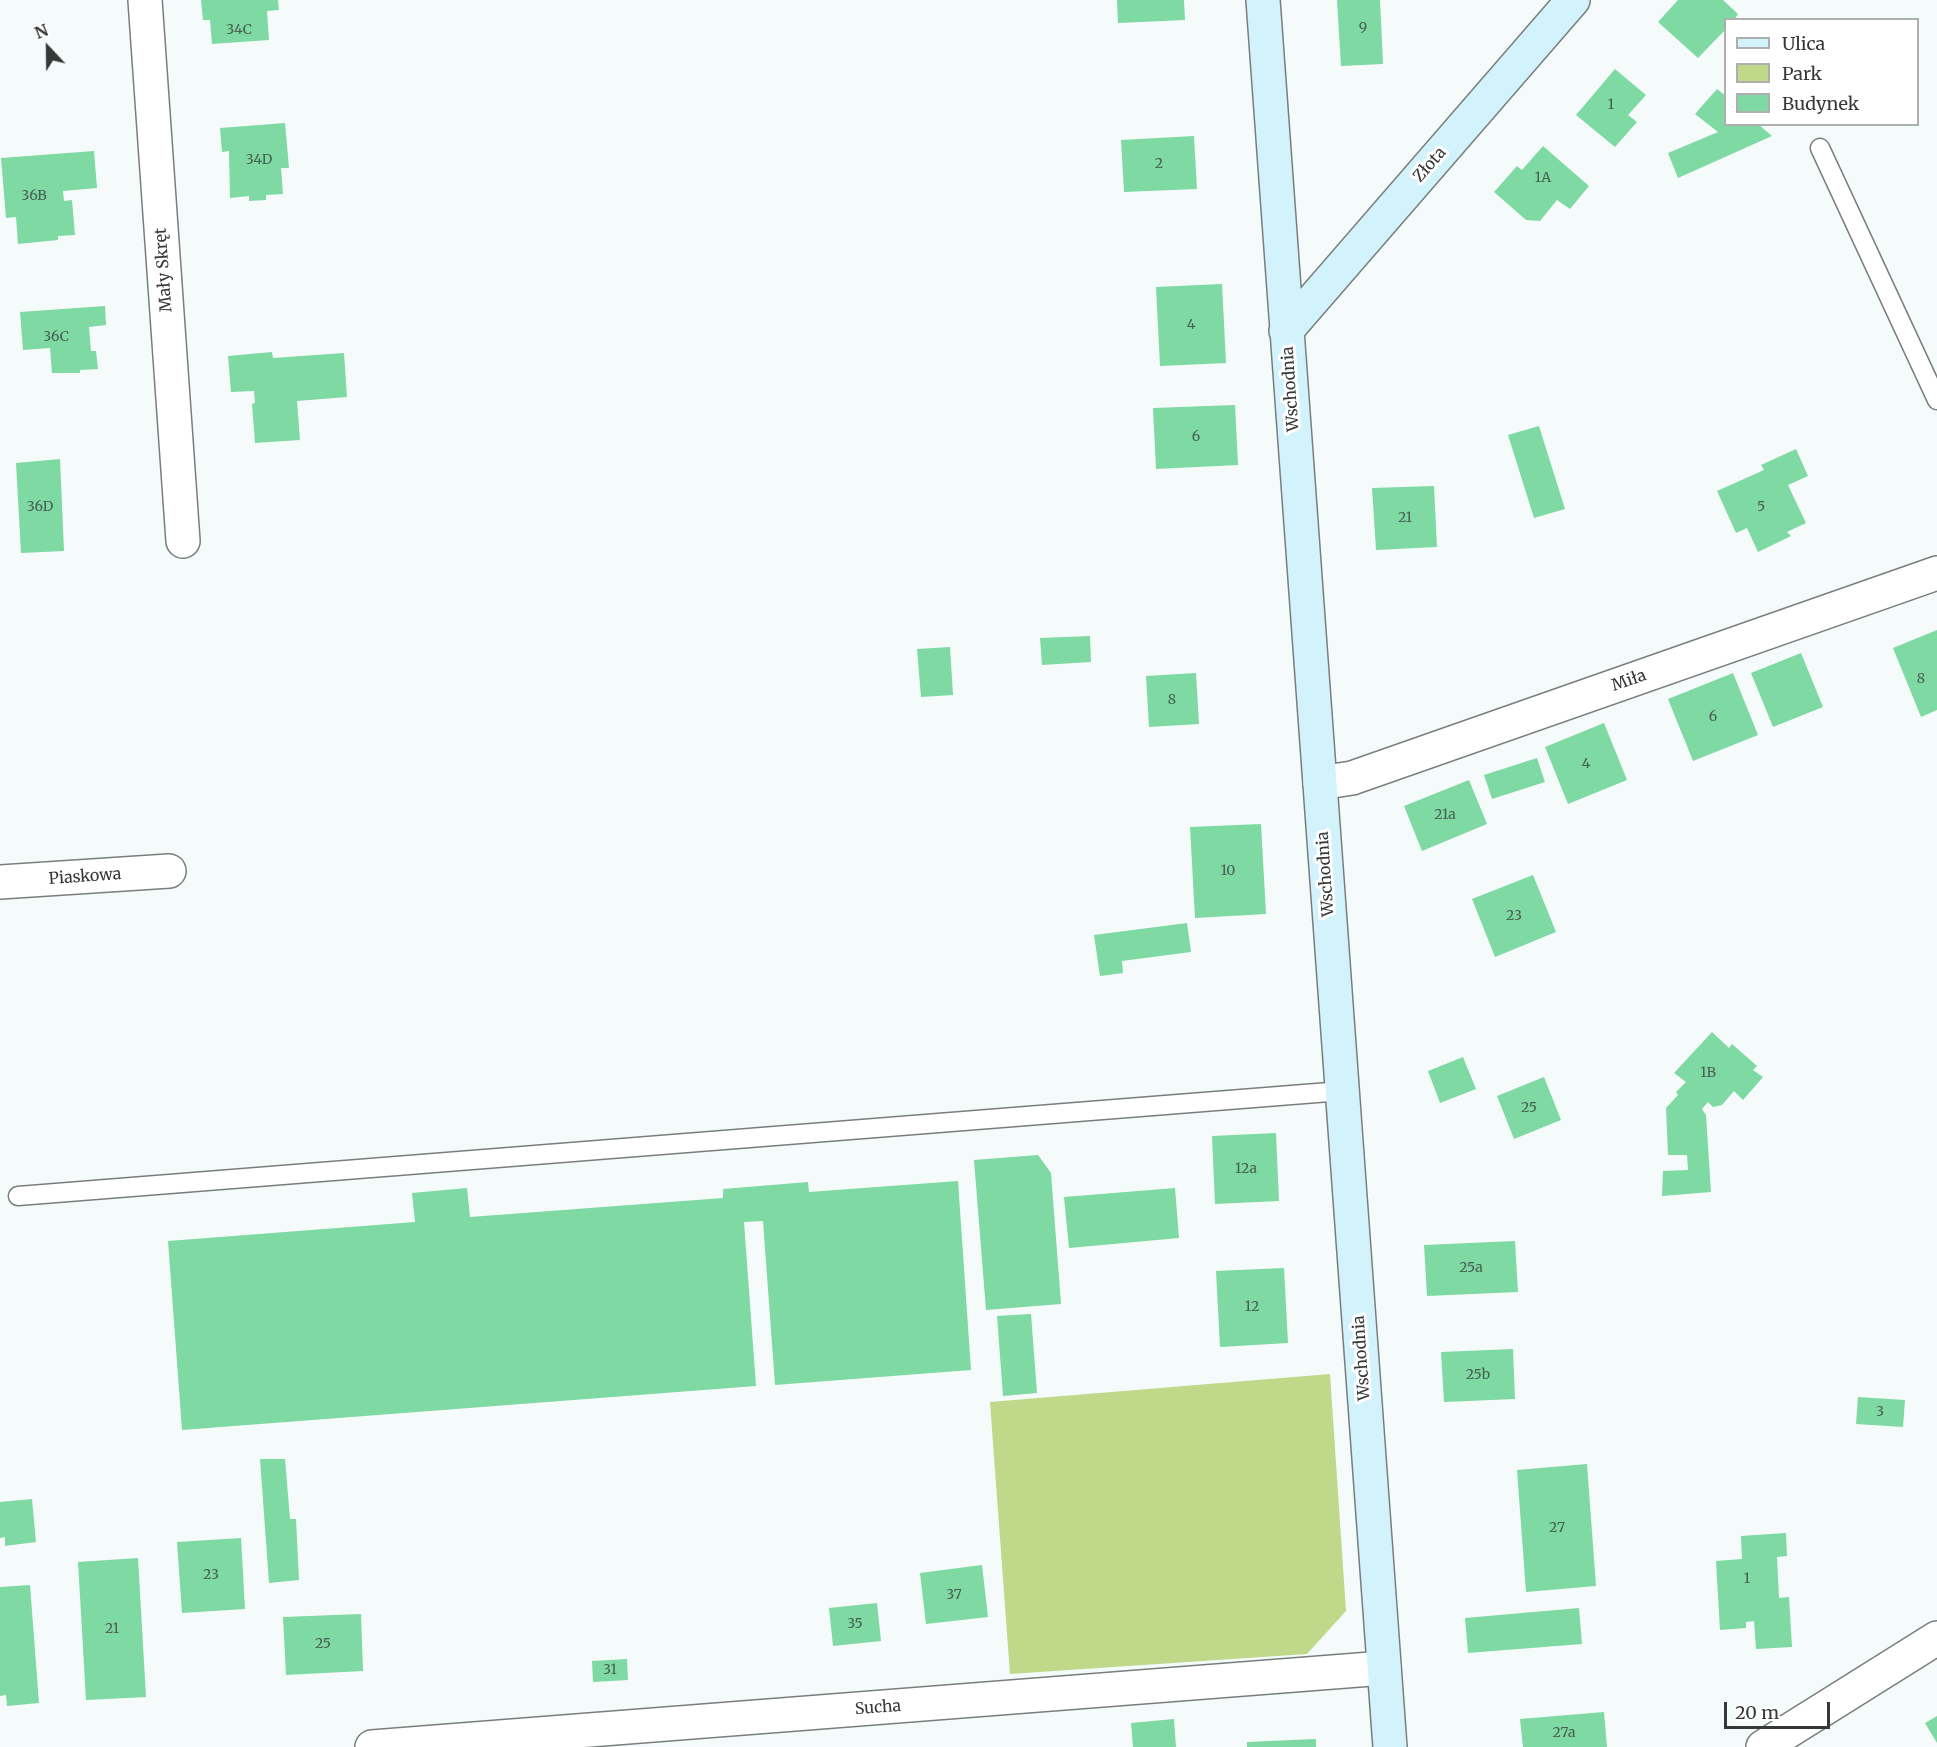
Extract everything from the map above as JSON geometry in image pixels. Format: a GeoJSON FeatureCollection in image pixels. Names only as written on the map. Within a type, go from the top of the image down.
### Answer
{"type":"FeatureCollection","features":[{"type":"Feature","properties":{"kind":"street","name":"Mały Skręt"},"geometry":{"type":"LineString","coordinates":[[145,0],[183,541]]}},
{"type":"Feature","properties":{"kind":"street","name":"Wschodnia"},"geometry":{"type":"LineString","coordinates":[[1263,0],[1390,1747]]}},
{"type":"Feature","properties":{"kind":"street","name":"Złota"},"geometry":{"type":"LineString","coordinates":[[1286,331],[1573,0]]}},
{"type":"Feature","properties":{"kind":"street","name":"Miła"},"geometry":{"type":"LineString","coordinates":[[1320,783],[1352,777],[1937,573]]}},
{"type":"Feature","properties":{"kind":"street","name":"Piaskowa"},"geometry":{"type":"LineString","coordinates":[[0,882],[170,871]]}},
{"type":"Feature","properties":{"kind":"street"},"geometry":{"type":"LineString","coordinates":[[1763,1747],[1937,1638]]}},
{"type":"Feature","properties":{"kind":"street","name":"Sucha"},"geometry":{"type":"LineString","coordinates":[[372,1747],[1384,1668]]}},
{"type":"Feature","properties":{"kind":"lane"},"geometry":{"type":"LineString","coordinates":[[1821,148],[1937,400]]}},
{"type":"Feature","properties":{"kind":"lane"},"geometry":{"type":"LineString","coordinates":[[18,1196],[1342,1091]]}},
{"type":"Feature","properties":{"kind":"green space"},"geometry":{"type":"Polygon","coordinates":[[[1330,1374],[1346,1611],[1307,1654],[1010,1674],[990,1402],[1330,1374]]]}},
{"type":"Feature","properties":{"kind":"building"},"geometry":{"type":"Polygon","coordinates":[[[201,0],[278,0],[279,10],[267,11],[269,40],[212,44],[210,20],[203,20],[201,0]]]}},
{"type":"Feature","properties":{"kind":"building"},"geometry":{"type":"Polygon","coordinates":[[[1117,0],[1184,0],[1185,20],[1118,23],[1117,0]]]}},
{"type":"Feature","properties":{"kind":"building"},"geometry":{"type":"Polygon","coordinates":[[[1337,0],[1380,0],[1383,64],[1341,66],[1337,0]]]}},
{"type":"Feature","properties":{"kind":"building"},"geometry":{"type":"Polygon","coordinates":[[[1678,0],[1723,0],[1738,14],[1735,18],[1724,18],[1724,31],[1698,58],[1658,22],[1678,0]]]}},
{"type":"Feature","properties":{"kind":"building"},"geometry":{"type":"Polygon","coordinates":[[[1615,69],[1646,95],[1628,115],[1637,122],[1615,147],[1576,115],[1615,69]]]}},
{"type":"Feature","properties":{"kind":"building"},"geometry":{"type":"Polygon","coordinates":[[[1717,89],[1724,94],[1724,126],[1760,126],[1772,136],[1678,178],[1668,153],[1718,132],[1695,114],[1717,89]]]}},
{"type":"Feature","properties":{"kind":"building"},"geometry":{"type":"Polygon","coordinates":[[[285,123],[289,168],[281,168],[283,194],[266,195],[266,200],[249,201],[249,196],[230,198],[229,151],[222,152],[220,128],[285,123]]]}},
{"type":"Feature","properties":{"kind":"building"},"geometry":{"type":"Polygon","coordinates":[[[1194,136],[1197,189],[1124,192],[1121,140],[1194,136]]]}},
{"type":"Feature","properties":{"kind":"building"},"geometry":{"type":"Polygon","coordinates":[[[1543,146],[1589,186],[1570,209],[1557,200],[1540,221],[1526,220],[1494,192],[1517,166],[1522,170],[1543,146]]]}},
{"type":"Feature","properties":{"kind":"building"},"geometry":{"type":"Polygon","coordinates":[[[94,151],[97,188],[63,191],[64,201],[72,200],[75,235],[58,236],[58,240],[18,244],[16,217],[6,218],[1,158],[94,151]]]}},
{"type":"Feature","properties":{"kind":"building"},"geometry":{"type":"Polygon","coordinates":[[[1222,284],[1226,363],[1160,366],[1156,287],[1222,284]]]}},
{"type":"Feature","properties":{"kind":"building"},"geometry":{"type":"Polygon","coordinates":[[[105,306],[106,325],[89,327],[91,351],[96,351],[98,369],[80,370],[80,373],[52,373],[50,348],[23,350],[20,312],[105,306]]]}},
{"type":"Feature","properties":{"kind":"building"},"geometry":{"type":"Polygon","coordinates":[[[272,352],[273,358],[344,353],[347,397],[297,401],[300,440],[255,443],[252,404],[255,403],[254,391],[231,392],[228,356],[272,352]]]}},
{"type":"Feature","properties":{"kind":"building"},"geometry":{"type":"Polygon","coordinates":[[[1235,405],[1238,465],[1156,469],[1153,408],[1235,405]]]}},
{"type":"Feature","properties":{"kind":"building"},"geometry":{"type":"Polygon","coordinates":[[[1539,426],[1565,509],[1534,518],[1508,435],[1539,426]]]}},
{"type":"Feature","properties":{"kind":"building"},"geometry":{"type":"Polygon","coordinates":[[[1796,449],[1808,476],[1788,485],[1806,523],[1787,532],[1791,536],[1758,552],[1747,528],[1736,533],[1717,491],[1764,470],[1761,465],[1796,449]]]}},
{"type":"Feature","properties":{"kind":"building"},"geometry":{"type":"Polygon","coordinates":[[[60,459],[64,551],[21,553],[16,463],[60,459]]]}},
{"type":"Feature","properties":{"kind":"building"},"geometry":{"type":"Polygon","coordinates":[[[1434,486],[1437,547],[1376,550],[1372,488],[1434,486]]]}},
{"type":"Feature","properties":{"kind":"building"},"geometry":{"type":"Polygon","coordinates":[[[1937,630],[1937,710],[1921,717],[1893,648],[1937,630]]]}},
{"type":"Feature","properties":{"kind":"building"},"geometry":{"type":"Polygon","coordinates":[[[1090,636],[1091,662],[1042,665],[1040,638],[1090,636]]]}},
{"type":"Feature","properties":{"kind":"building"},"geometry":{"type":"Polygon","coordinates":[[[950,647],[953,695],[921,697],[917,649],[950,647]]]}},
{"type":"Feature","properties":{"kind":"building"},"geometry":{"type":"Polygon","coordinates":[[[1801,653],[1823,707],[1773,727],[1751,673],[1801,653]]]}},
{"type":"Feature","properties":{"kind":"building"},"geometry":{"type":"Polygon","coordinates":[[[1196,673],[1199,724],[1149,727],[1146,676],[1196,673]]]}},
{"type":"Feature","properties":{"kind":"building"},"geometry":{"type":"Polygon","coordinates":[[[1733,673],[1758,735],[1693,761],[1668,699],[1733,673]]]}},
{"type":"Feature","properties":{"kind":"building"},"geometry":{"type":"Polygon","coordinates":[[[1604,723],[1627,780],[1568,804],[1545,747],[1604,723]]]}},
{"type":"Feature","properties":{"kind":"building"},"geometry":{"type":"Polygon","coordinates":[[[1537,758],[1545,782],[1492,799],[1484,775],[1537,758]]]}},
{"type":"Feature","properties":{"kind":"building"},"geometry":{"type":"Polygon","coordinates":[[[1469,780],[1487,824],[1422,851],[1404,806],[1469,780]]]}},
{"type":"Feature","properties":{"kind":"building"},"geometry":{"type":"Polygon","coordinates":[[[1261,824],[1266,914],[1195,918],[1190,827],[1261,824]]]}},
{"type":"Feature","properties":{"kind":"building"},"geometry":{"type":"Polygon","coordinates":[[[1533,875],[1556,932],[1495,957],[1472,899],[1533,875]]]}},
{"type":"Feature","properties":{"kind":"building"},"geometry":{"type":"Polygon","coordinates":[[[1187,923],[1191,952],[1122,961],[1123,973],[1100,976],[1094,935],[1187,923]]]}},
{"type":"Feature","properties":{"kind":"building"},"geometry":{"type":"Polygon","coordinates":[[[1712,1032],[1729,1048],[1732,1044],[1757,1066],[1753,1070],[1763,1077],[1743,1100],[1734,1091],[1722,1105],[1713,1107],[1708,1102],[1702,1109],[1706,1115],[1711,1192],[1662,1196],[1663,1171],[1688,1170],[1687,1155],[1668,1155],[1666,1108],[1678,1095],[1676,1092],[1686,1082],[1674,1073],[1712,1032]]]}},
{"type":"Feature","properties":{"kind":"building"},"geometry":{"type":"Polygon","coordinates":[[[1463,1057],[1476,1089],[1440,1103],[1428,1071],[1463,1057]]]}},
{"type":"Feature","properties":{"kind":"building"},"geometry":{"type":"Polygon","coordinates":[[[1544,1077],[1561,1120],[1514,1139],[1497,1096],[1544,1077]]]}},
{"type":"Feature","properties":{"kind":"building"},"geometry":{"type":"Polygon","coordinates":[[[1276,1133],[1279,1201],[1215,1204],[1212,1136],[1276,1133]]]}},
{"type":"Feature","properties":{"kind":"building"},"geometry":{"type":"Polygon","coordinates":[[[1038,1155],[1051,1173],[1061,1304],[986,1310],[974,1160],[1038,1155]]]}},
{"type":"Feature","properties":{"kind":"building"},"geometry":{"type":"Polygon","coordinates":[[[958,1181],[971,1370],[775,1385],[763,1221],[744,1222],[756,1386],[182,1430],[168,1241],[415,1222],[412,1193],[467,1188],[470,1217],[723,1198],[723,1189],[808,1182],[809,1192],[958,1181]]]}},
{"type":"Feature","properties":{"kind":"building"},"geometry":{"type":"Polygon","coordinates":[[[1175,1188],[1179,1238],[1069,1248],[1064,1197],[1175,1188]]]}},
{"type":"Feature","properties":{"kind":"building"},"geometry":{"type":"Polygon","coordinates":[[[1515,1241],[1518,1292],[1427,1296],[1424,1245],[1515,1241]]]}},
{"type":"Feature","properties":{"kind":"building"},"geometry":{"type":"Polygon","coordinates":[[[1284,1268],[1288,1343],[1220,1347],[1216,1271],[1284,1268]]]}},
{"type":"Feature","properties":{"kind":"building"},"geometry":{"type":"Polygon","coordinates":[[[1031,1314],[1037,1393],[1003,1396],[997,1316],[1031,1314]]]}},
{"type":"Feature","properties":{"kind":"building"},"geometry":{"type":"Polygon","coordinates":[[[1513,1349],[1515,1399],[1444,1402],[1441,1352],[1513,1349]]]}},
{"type":"Feature","properties":{"kind":"building"},"geometry":{"type":"Polygon","coordinates":[[[1858,1397],[1905,1400],[1903,1427],[1856,1424],[1858,1397]]]}},
{"type":"Feature","properties":{"kind":"building"},"geometry":{"type":"Polygon","coordinates":[[[260,1459],[285,1459],[290,1519],[296,1519],[299,1580],[269,1583],[260,1459]]]}},
{"type":"Feature","properties":{"kind":"building"},"geometry":{"type":"Polygon","coordinates":[[[1587,1464],[1596,1586],[1526,1592],[1517,1470],[1587,1464]]]}},
{"type":"Feature","properties":{"kind":"building"},"geometry":{"type":"Polygon","coordinates":[[[32,1499],[36,1542],[5,1546],[5,1537],[0,1538],[0,1502],[32,1499]]]}},
{"type":"Feature","properties":{"kind":"building"},"geometry":{"type":"Polygon","coordinates":[[[1786,1533],[1787,1556],[1777,1557],[1779,1598],[1789,1597],[1792,1647],[1756,1649],[1754,1621],[1746,1622],[1746,1628],[1720,1630],[1716,1561],[1742,1559],[1741,1536],[1786,1533]]]}},
{"type":"Feature","properties":{"kind":"building"},"geometry":{"type":"Polygon","coordinates":[[[241,1538],[245,1609],[182,1613],[177,1542],[241,1538]]]}},
{"type":"Feature","properties":{"kind":"building"},"geometry":{"type":"Polygon","coordinates":[[[138,1558],[146,1697],[86,1700],[78,1562],[138,1558]]]}},
{"type":"Feature","properties":{"kind":"building"},"geometry":{"type":"Polygon","coordinates":[[[982,1565],[988,1617],[926,1624],[920,1573],[982,1565]]]}},
{"type":"Feature","properties":{"kind":"building"},"geometry":{"type":"Polygon","coordinates":[[[30,1585],[39,1703],[7,1706],[6,1695],[0,1696],[0,1587],[30,1585]]]}},
{"type":"Feature","properties":{"kind":"building"},"geometry":{"type":"Polygon","coordinates":[[[877,1603],[881,1641],[833,1646],[829,1608],[877,1603]]]}},
{"type":"Feature","properties":{"kind":"building"},"geometry":{"type":"Polygon","coordinates":[[[1579,1608],[1582,1644],[1468,1653],[1465,1618],[1579,1608]]]}},
{"type":"Feature","properties":{"kind":"building"},"geometry":{"type":"Polygon","coordinates":[[[361,1614],[363,1671],[286,1675],[283,1617],[361,1614]]]}},
{"type":"Feature","properties":{"kind":"building"},"geometry":{"type":"Polygon","coordinates":[[[627,1659],[628,1680],[593,1682],[592,1661],[627,1659]]]}},
{"type":"Feature","properties":{"kind":"building"},"geometry":{"type":"Polygon","coordinates":[[[1604,1712],[1607,1747],[1523,1747],[1520,1719],[1604,1712]]]}},
{"type":"Feature","properties":{"kind":"building"},"geometry":{"type":"Polygon","coordinates":[[[1937,1716],[1937,1743],[1925,1723],[1937,1716]]]}},
{"type":"Feature","properties":{"kind":"building"},"geometry":{"type":"Polygon","coordinates":[[[1174,1719],[1176,1747],[1133,1747],[1131,1723],[1174,1719]]]}},
{"type":"Feature","properties":{"kind":"building"},"geometry":{"type":"Polygon","coordinates":[[[1316,1739],[1316,1747],[1247,1747],[1247,1742],[1316,1739]]]}}]}
